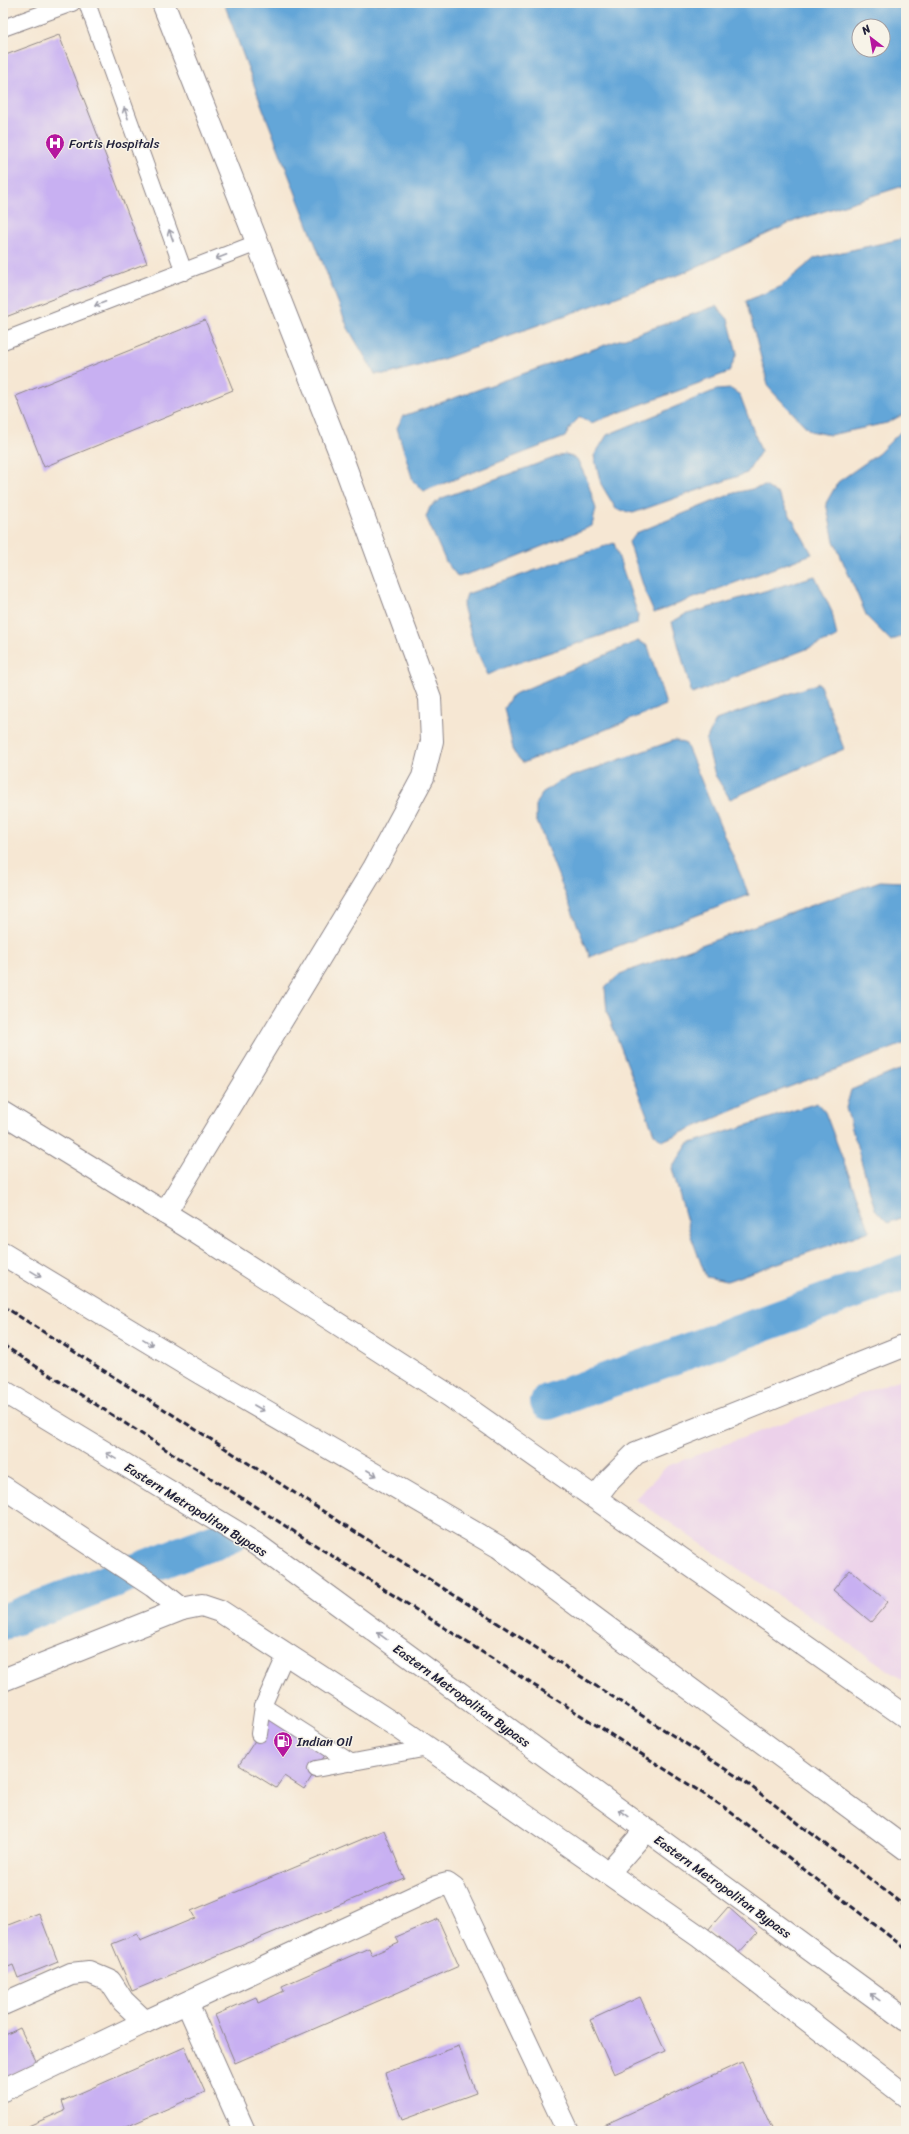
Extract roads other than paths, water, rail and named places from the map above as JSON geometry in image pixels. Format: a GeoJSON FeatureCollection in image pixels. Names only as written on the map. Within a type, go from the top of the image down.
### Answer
{"type":"FeatureCollection","features":[{"type":"Feature","properties":{"kind":"street"},"geometry":{"type":"LineString","coordinates":[[163,3],[342,458],[430,698],[432,741],[423,778],[374,868],[165,1213]]}},
{"type":"Feature","properties":{"kind":"street"},"geometry":{"type":"LineString","coordinates":[[3,1113],[165,1213],[450,1396],[596,1497],[906,1717]]}},
{"type":"Feature","properties":{"kind":"street"},"geometry":{"type":"LineString","coordinates":[[3,1254],[197,1371],[500,1547],[906,1849]]}},
{"type":"Feature","properties":{"kind":"street"},"geometry":{"type":"LineString","coordinates":[[596,1497],[636,1453],[906,1345]]}},
{"type":"Feature","properties":{"kind":"street","name":"Eastern Metropolitan Bypass"},"geometry":{"type":"LineString","coordinates":[[3,1391],[256,1544],[906,2020]]}},
{"type":"Feature","properties":{"kind":"street"},"geometry":{"type":"LineString","coordinates":[[3,1487],[153,1586],[182,1610]]}},
{"type":"Feature","properties":{"kind":"street"},"geometry":{"type":"LineString","coordinates":[[3,1680],[182,1610],[202,1605],[220,1611],[428,1748],[700,1937],[906,2096]]}},
{"type":"Feature","properties":{"kind":"street"},"geometry":{"type":"LineString","coordinates":[[608,1873],[646,1830]]}},
{"type":"Feature","properties":{"kind":"street"},"geometry":{"type":"LineString","coordinates":[[3,2090],[145,2022],[436,1887],[447,1884],[454,1889],[568,2131]]}},
{"type":"Feature","properties":{"kind":"street"},"geometry":{"type":"LineString","coordinates":[[3,2004],[70,1974],[89,1972],[110,1981],[123,2001],[145,2022]]}},
{"type":"Feature","properties":{"kind":"street"},"geometry":{"type":"LineString","coordinates":[[187,2003],[244,2131]]}},
{"type":"Feature","properties":{"kind":"lane"},"geometry":{"type":"LineString","coordinates":[[3,28],[72,3]]}},
{"type":"Feature","properties":{"kind":"lane"},"geometry":{"type":"LineString","coordinates":[[87,3],[184,272]]}},
{"type":"Feature","properties":{"kind":"lane"},"geometry":{"type":"LineString","coordinates":[[3,341],[257,243]]}},
{"type":"Feature","properties":{"kind":"lane"},"geometry":{"type":"LineString","coordinates":[[259,1734],[263,1706],[286,1654]]}},
{"type":"Feature","properties":{"kind":"lane"},"geometry":{"type":"LineString","coordinates":[[263,1706],[352,1762]]}},
{"type":"Feature","properties":{"kind":"lane"},"geometry":{"type":"LineString","coordinates":[[316,1769],[428,1748]]}},
{"type":"Feature","properties":{"kind":"water"},"geometry":{"type":"Polygon","coordinates":[[[224,3],[906,3],[906,185],[797,220],[681,274],[443,359],[389,374],[375,374],[348,328],[263,109],[224,3]]]}},
{"type":"Feature","properties":{"kind":"water"},"geometry":{"type":"Polygon","coordinates":[[[906,238],[906,413],[887,423],[830,435],[810,431],[769,388],[746,301],[780,287],[815,258],[906,238]]]}},
{"type":"Feature","properties":{"kind":"water"},"geometry":{"type":"Polygon","coordinates":[[[716,306],[728,319],[737,353],[729,372],[591,423],[580,417],[571,426],[565,437],[424,491],[413,481],[397,428],[403,416],[716,306]]]}},
{"type":"Feature","properties":{"kind":"water"},"geometry":{"type":"Polygon","coordinates":[[[731,389],[740,395],[761,451],[747,473],[633,513],[616,509],[601,484],[594,456],[607,435],[716,390],[731,389]]]}},
{"type":"Feature","properties":{"kind":"water"},"geometry":{"type":"Polygon","coordinates":[[[906,429],[906,634],[891,641],[867,617],[834,541],[826,503],[838,482],[878,454],[900,432],[906,429]]]}},
{"type":"Feature","properties":{"kind":"water"},"geometry":{"type":"Polygon","coordinates":[[[565,454],[577,459],[587,480],[596,509],[592,526],[499,564],[458,577],[446,562],[426,517],[430,507],[442,498],[565,454]]]}},
{"type":"Feature","properties":{"kind":"water"},"geometry":{"type":"Polygon","coordinates":[[[765,486],[778,494],[812,554],[654,613],[647,597],[629,542],[636,533],[734,493],[765,486]]]}},
{"type":"Feature","properties":{"kind":"water"},"geometry":{"type":"Polygon","coordinates":[[[614,543],[638,615],[637,624],[505,667],[488,675],[474,645],[463,606],[467,594],[614,543]]]}},
{"type":"Feature","properties":{"kind":"water"},"geometry":{"type":"Polygon","coordinates":[[[815,576],[832,612],[837,637],[692,694],[672,622],[684,615],[815,576]]]}},
{"type":"Feature","properties":{"kind":"water"},"geometry":{"type":"Polygon","coordinates":[[[638,641],[648,646],[666,705],[523,763],[514,753],[504,708],[512,695],[638,641]]]}},
{"type":"Feature","properties":{"kind":"water"},"geometry":{"type":"Polygon","coordinates":[[[819,683],[844,749],[730,799],[715,775],[706,741],[716,720],[819,683]]]}},
{"type":"Feature","properties":{"kind":"water"},"geometry":{"type":"Polygon","coordinates":[[[675,740],[686,744],[749,895],[590,957],[536,819],[536,803],[542,793],[559,781],[675,740]]]}},
{"type":"Feature","properties":{"kind":"water"},"geometry":{"type":"Polygon","coordinates":[[[880,881],[906,882],[906,1043],[781,1090],[662,1141],[654,1133],[607,1012],[605,988],[620,974],[880,881]]]}},
{"type":"Feature","properties":{"kind":"water"},"geometry":{"type":"Polygon","coordinates":[[[906,1067],[906,1216],[888,1223],[875,1209],[846,1108],[851,1090],[906,1067]]]}},
{"type":"Feature","properties":{"kind":"water"},"geometry":{"type":"Polygon","coordinates":[[[817,1103],[825,1112],[870,1231],[727,1281],[706,1277],[691,1236],[672,1168],[688,1144],[817,1103]]]}},
{"type":"Feature","properties":{"kind":"waterway"},"geometry":{"type":"LineString","coordinates":[[548,1402],[906,1272]]}},
{"type":"Feature","properties":{"kind":"waterway"},"geometry":{"type":"LineString","coordinates":[[3,1622],[231,1535]]}},
{"type":"Feature","properties":{"kind":"railway"},"geometry":{"type":"LineString","coordinates":[[3,1306],[744,1781],[906,1907]]}},
{"type":"Feature","properties":{"kind":"railway"},"geometry":{"type":"LineString","coordinates":[[3,1345],[724,1807],[906,1949]]}},
{"type":"Feature","properties":{"kind":"place","name":"Fortis Hospitals"},"geometry":{"type":"Point","coordinates":[55,160]}},
{"type":"Feature","properties":{"kind":"place","name":"Indian Oil"},"geometry":{"type":"Point","coordinates":[283,1758]}}]}
